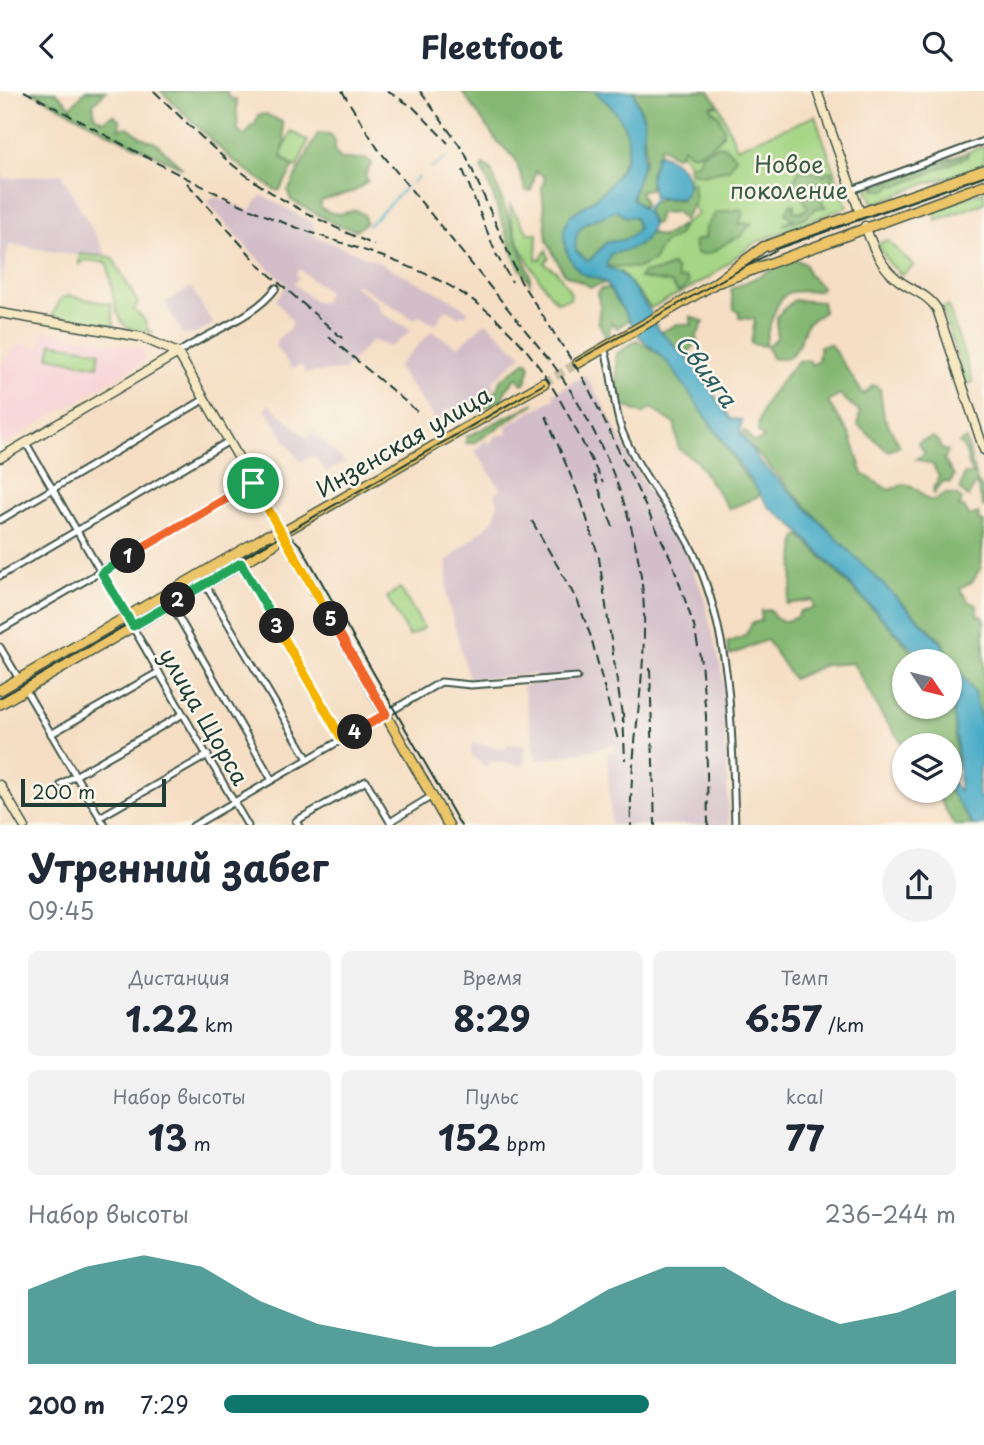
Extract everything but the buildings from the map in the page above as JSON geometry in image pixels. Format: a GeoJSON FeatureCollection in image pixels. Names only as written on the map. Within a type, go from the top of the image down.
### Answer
{"type":"FeatureCollection","features":[{"type":"Feature","properties":{"kind":"main road"},"geometry":{"type":"LineString","coordinates":[[578,363],[715,284],[763,247],[984,170]]}},
{"type":"Feature","properties":{"kind":"main road"},"geometry":{"type":"LineString","coordinates":[[715,284],[865,226],[984,185]]}},
{"type":"Feature","properties":{"kind":"main road"},"geometry":{"type":"LineString","coordinates":[[860,213],[865,226]]}},
{"type":"Feature","properties":{"kind":"main road","name":"Инзенская улица"},"geometry":{"type":"LineString","coordinates":[[0,690],[268,535],[282,533],[544,383]]}},
{"type":"Feature","properties":{"kind":"main road"},"geometry":{"type":"LineString","coordinates":[[282,533],[449,825]]}},
{"type":"Feature","properties":{"kind":"main road","name":"Инзенская улица"},"geometry":{"type":"LineString","coordinates":[[0,704],[273,545],[282,533]]}},
{"type":"Feature","properties":{"kind":"street"},"geometry":{"type":"LineString","coordinates":[[817,91],[860,213]]}},
{"type":"Feature","properties":{"kind":"street"},"geometry":{"type":"LineString","coordinates":[[852,190],[984,141]]}},
{"type":"Feature","properties":{"kind":"street"},"geometry":{"type":"LineString","coordinates":[[865,226],[884,266],[898,280],[927,297],[937,309],[984,450]]}},
{"type":"Feature","properties":{"kind":"street"},"geometry":{"type":"LineString","coordinates":[[0,458],[240,316],[266,299],[276,288]]}},
{"type":"Feature","properties":{"kind":"street"},"geometry":{"type":"LineString","coordinates":[[0,313],[141,337],[178,353],[282,533]]}},
{"type":"Feature","properties":{"kind":"street"},"geometry":{"type":"LineString","coordinates":[[604,348],[616,413],[627,442],[694,555],[712,608],[726,664],[735,825]]}},
{"type":"Feature","properties":{"kind":"street"},"geometry":{"type":"LineString","coordinates":[[0,520],[205,399]]}},
{"type":"Feature","properties":{"kind":"street"},"geometry":{"type":"LineString","coordinates":[[0,576],[229,441]]}},
{"type":"Feature","properties":{"kind":"street","name":"улица Щорса"},"geometry":{"type":"LineString","coordinates":[[26,443],[248,825]]}},
{"type":"Feature","properties":{"kind":"street"},"geometry":{"type":"LineString","coordinates":[[0,630],[253,483]]}},
{"type":"Feature","properties":{"kind":"street"},"geometry":{"type":"LineString","coordinates":[[241,563],[342,739]]}},
{"type":"Feature","properties":{"kind":"street"},"geometry":{"type":"LineString","coordinates":[[205,584],[308,759]]}},
{"type":"Feature","properties":{"kind":"street"},"geometry":{"type":"LineString","coordinates":[[171,604],[272,780]]}},
{"type":"Feature","properties":{"kind":"street"},"geometry":{"type":"LineString","coordinates":[[0,647],[19,679]]}},
{"type":"Feature","properties":{"kind":"street"},"geometry":{"type":"LineString","coordinates":[[51,734],[159,672]]}},
{"type":"Feature","properties":{"kind":"street"},"geometry":{"type":"LineString","coordinates":[[193,825],[441,682],[456,685],[519,683],[577,677]]}},
{"type":"Feature","properties":{"kind":"street"},"geometry":{"type":"LineString","coordinates":[[25,689],[105,825]]}},
{"type":"Feature","properties":{"kind":"street"},"geometry":{"type":"LineString","coordinates":[[61,784],[183,714]]}},
{"type":"Feature","properties":{"kind":"street"},"geometry":{"type":"LineString","coordinates":[[100,817],[208,755]]}},
{"type":"Feature","properties":{"kind":"street"},"geometry":{"type":"LineString","coordinates":[[299,825],[296,821],[366,781],[391,824],[433,796]]}},
{"type":"Feature","properties":{"kind":"street"},"geometry":{"type":"LineString","coordinates":[[0,785],[24,825]]}},
{"type":"Feature","properties":{"kind":"shaded area"},"geometry":{"type":"Polygon","coordinates":[[[0,173],[4,179],[61,174],[110,261],[9,244],[0,289],[0,173]]]}},
{"type":"Feature","properties":{"kind":"shaded area"},"geometry":{"type":"Polygon","coordinates":[[[261,195],[313,223],[314,236],[374,260],[451,299],[468,311],[465,316],[461,314],[459,317],[446,309],[435,325],[419,316],[413,319],[356,283],[354,286],[377,302],[381,313],[412,330],[391,347],[372,340],[344,370],[305,373],[302,365],[292,369],[275,346],[278,343],[276,340],[289,329],[292,322],[276,300],[287,285],[251,252],[207,202],[215,196],[250,211],[261,195]],[[299,269],[296,274],[299,277],[294,284],[314,301],[322,303],[328,292],[299,269]]]}},
{"type":"Feature","properties":{"kind":"shaded area"},"geometry":{"type":"Polygon","coordinates":[[[191,287],[213,324],[195,334],[183,335],[165,302],[191,287]]]}},
{"type":"Feature","properties":{"kind":"shaded area"},"geometry":{"type":"Polygon","coordinates":[[[486,322],[522,355],[493,381],[495,387],[479,401],[457,416],[451,408],[446,410],[438,423],[397,367],[432,331],[458,347],[486,322]]]}},
{"type":"Feature","properties":{"kind":"shaded area"},"geometry":{"type":"Polygon","coordinates":[[[43,331],[142,348],[145,361],[1,446],[0,364],[9,358],[16,344],[39,348],[43,331]]]}},
{"type":"Feature","properties":{"kind":"shaded area"},"geometry":{"type":"Polygon","coordinates":[[[585,375],[603,404],[642,481],[683,547],[703,594],[723,677],[729,825],[611,825],[607,752],[616,750],[615,745],[537,761],[523,685],[576,680],[537,680],[536,674],[469,679],[447,598],[447,561],[494,520],[498,503],[495,493],[501,489],[475,451],[485,440],[490,444],[496,436],[508,434],[506,426],[555,398],[553,394],[585,375]]]}},
{"type":"Feature","properties":{"kind":"shaded area"},"geometry":{"type":"Polygon","coordinates":[[[269,404],[307,438],[313,431],[345,462],[327,472],[314,456],[300,462],[265,409],[269,404]]]}},
{"type":"Feature","properties":{"kind":"shaded area"},"geometry":{"type":"Polygon","coordinates":[[[473,743],[506,749],[507,744],[526,746],[524,766],[492,761],[485,767],[470,753],[473,743]]]}},
{"type":"Feature","properties":{"kind":"green space"},"geometry":{"type":"Polygon","coordinates":[[[31,91],[56,92],[71,107],[85,91],[106,91],[93,104],[95,116],[103,121],[113,115],[120,121],[119,129],[128,127],[141,137],[156,143],[183,168],[107,132],[31,91]]]}},
{"type":"Feature","properties":{"kind":"green space"},"geometry":{"type":"Polygon","coordinates":[[[161,91],[226,91],[231,99],[236,99],[238,130],[245,136],[252,125],[255,125],[258,115],[266,114],[282,122],[285,142],[281,157],[294,167],[279,191],[232,160],[161,91]]]}},
{"type":"Feature","properties":{"kind":"green space"},"geometry":{"type":"Polygon","coordinates":[[[462,91],[594,91],[618,113],[628,136],[623,164],[607,189],[585,208],[573,214],[565,249],[579,271],[606,283],[591,287],[564,274],[547,241],[542,188],[545,177],[536,171],[531,191],[526,191],[515,158],[496,140],[462,91]]]}},
{"type":"Feature","properties":{"kind":"green space"},"geometry":{"type":"Polygon","coordinates":[[[634,91],[709,91],[719,105],[711,106],[711,110],[719,115],[724,129],[715,143],[694,153],[690,154],[683,147],[679,155],[674,156],[661,146],[650,173],[650,189],[640,191],[645,205],[643,207],[635,203],[634,192],[645,160],[645,120],[634,91]]]}},
{"type":"Feature","properties":{"kind":"green space","name":"Новое поколение"},"geometry":{"type":"Polygon","coordinates":[[[719,105],[737,148],[815,116],[847,207],[754,243],[707,279],[651,308],[621,272],[606,267],[608,258],[651,232],[660,237],[666,235],[698,214],[690,202],[694,183],[690,182],[688,162],[681,153],[683,147],[703,146],[717,137],[723,126],[717,113],[710,107],[719,105]]]}},
{"type":"Feature","properties":{"kind":"green space"},"geometry":{"type":"Polygon","coordinates":[[[291,131],[308,141],[297,167],[281,156],[291,131]]]}},
{"type":"Feature","properties":{"kind":"green space"},"geometry":{"type":"Polygon","coordinates":[[[318,133],[330,134],[335,140],[335,152],[341,159],[366,159],[372,163],[365,175],[368,181],[355,191],[321,201],[320,207],[329,212],[356,210],[364,215],[366,223],[356,230],[337,225],[291,200],[288,191],[318,133]]]}},
{"type":"Feature","properties":{"kind":"green space"},"geometry":{"type":"Polygon","coordinates":[[[719,145],[736,157],[729,169],[702,175],[689,171],[689,165],[699,162],[701,154],[719,145]]]}},
{"type":"Feature","properties":{"kind":"green space"},"geometry":{"type":"Polygon","coordinates":[[[984,146],[984,166],[924,184],[874,204],[867,189],[984,146]]]}},
{"type":"Feature","properties":{"kind":"green space"},"geometry":{"type":"Polygon","coordinates":[[[968,153],[967,157],[898,186],[894,184],[886,190],[875,190],[877,186],[968,153]]]}},
{"type":"Feature","properties":{"kind":"green space"},"geometry":{"type":"Polygon","coordinates":[[[483,165],[490,168],[530,275],[530,283],[516,261],[481,169],[483,165]]]}},
{"type":"Feature","properties":{"kind":"green space"},"geometry":{"type":"Polygon","coordinates":[[[799,170],[824,175],[827,171],[832,172],[832,187],[820,199],[826,207],[816,208],[807,217],[783,225],[793,219],[786,214],[790,204],[795,205],[792,211],[803,212],[808,207],[793,183],[799,170]]]}},
{"type":"Feature","properties":{"kind":"green space"},"geometry":{"type":"Polygon","coordinates":[[[690,182],[693,182],[695,201],[684,220],[677,212],[659,213],[657,223],[653,224],[647,211],[651,203],[664,198],[681,200],[690,182]]]}},
{"type":"Feature","properties":{"kind":"green space"},"geometry":{"type":"Polygon","coordinates":[[[984,191],[984,203],[936,220],[935,208],[984,191]]]}},
{"type":"Feature","properties":{"kind":"green space"},"geometry":{"type":"Polygon","coordinates":[[[510,205],[528,233],[537,234],[536,259],[541,259],[546,250],[549,257],[544,263],[557,272],[571,293],[570,299],[557,302],[534,270],[514,230],[510,205]]]}},
{"type":"Feature","properties":{"kind":"green space"},"geometry":{"type":"Polygon","coordinates":[[[741,209],[744,214],[738,224],[752,223],[740,237],[708,254],[696,253],[694,241],[705,238],[706,227],[716,213],[741,209]]]}},
{"type":"Feature","properties":{"kind":"green space"},"geometry":{"type":"Polygon","coordinates":[[[616,210],[626,217],[635,217],[638,228],[629,237],[607,242],[590,260],[586,260],[576,251],[578,232],[588,222],[616,210]]]}},
{"type":"Feature","properties":{"kind":"green space"},"geometry":{"type":"Polygon","coordinates":[[[683,225],[678,235],[662,245],[653,261],[638,268],[606,266],[608,255],[647,233],[663,237],[683,225]]]}},
{"type":"Feature","properties":{"kind":"green space"},"geometry":{"type":"Polygon","coordinates":[[[887,240],[914,266],[902,275],[889,263],[878,244],[887,240]]]}},
{"type":"Feature","properties":{"kind":"green space"},"geometry":{"type":"Polygon","coordinates":[[[80,254],[112,257],[138,303],[134,310],[144,319],[148,330],[154,333],[127,327],[122,322],[107,263],[86,260],[79,265],[80,254]]]}},
{"type":"Feature","properties":{"kind":"green space"},"geometry":{"type":"Polygon","coordinates":[[[795,259],[805,264],[809,275],[822,287],[816,291],[795,291],[786,295],[773,315],[765,346],[751,344],[755,319],[739,318],[739,313],[734,309],[731,289],[795,259]]]}},
{"type":"Feature","properties":{"kind":"green space"},"geometry":{"type":"Polygon","coordinates":[[[672,265],[676,269],[678,279],[685,278],[689,282],[682,291],[677,291],[671,283],[639,278],[642,273],[662,270],[672,265]]]}},
{"type":"Feature","properties":{"kind":"green space"},"geometry":{"type":"Polygon","coordinates":[[[609,288],[630,319],[617,328],[611,322],[609,335],[606,337],[598,321],[600,306],[597,294],[600,289],[609,288]]]}},
{"type":"Feature","properties":{"kind":"green space"},"geometry":{"type":"Polygon","coordinates":[[[69,296],[111,304],[114,326],[52,316],[61,298],[69,296]]]}},
{"type":"Feature","properties":{"kind":"green space"},"geometry":{"type":"Polygon","coordinates":[[[794,300],[822,302],[824,312],[807,323],[792,354],[787,358],[772,358],[767,347],[777,338],[777,316],[794,300]]]}},
{"type":"Feature","properties":{"kind":"green space"},"geometry":{"type":"Polygon","coordinates":[[[948,306],[973,382],[967,384],[942,308],[948,306]]]}},
{"type":"Feature","properties":{"kind":"green space"},"geometry":{"type":"Polygon","coordinates":[[[690,316],[704,322],[696,337],[698,341],[688,353],[697,363],[694,368],[658,334],[677,324],[692,325],[690,316]]]}},
{"type":"Feature","properties":{"kind":"green space"},"geometry":{"type":"Polygon","coordinates":[[[637,340],[669,361],[742,472],[759,490],[759,496],[729,509],[696,461],[678,448],[675,424],[651,408],[643,414],[618,403],[616,354],[637,340]]]}},
{"type":"Feature","properties":{"kind":"green space"},"geometry":{"type":"Polygon","coordinates":[[[52,343],[100,351],[98,366],[49,357],[52,343]]]}},
{"type":"Feature","properties":{"kind":"green space"},"geometry":{"type":"Polygon","coordinates":[[[830,344],[864,395],[873,385],[880,389],[884,417],[900,446],[888,451],[858,425],[860,412],[840,395],[828,402],[850,435],[863,474],[889,490],[904,484],[917,489],[928,500],[936,500],[945,493],[958,496],[962,500],[959,507],[964,507],[969,516],[978,513],[979,521],[984,522],[981,567],[972,582],[960,589],[969,602],[977,605],[977,615],[984,617],[984,731],[972,694],[962,677],[962,649],[946,649],[941,640],[857,561],[740,435],[745,431],[754,443],[764,438],[758,432],[759,422],[771,394],[798,361],[809,360],[812,365],[818,361],[820,346],[830,344]]]}},
{"type":"Feature","properties":{"kind":"green space"},"geometry":{"type":"Polygon","coordinates":[[[527,361],[530,366],[526,382],[522,384],[517,377],[505,391],[503,399],[477,412],[477,403],[497,391],[500,380],[527,361]]]}},
{"type":"Feature","properties":{"kind":"green space"},"geometry":{"type":"Polygon","coordinates":[[[535,403],[474,443],[466,443],[466,437],[535,403]]]}},
{"type":"Feature","properties":{"kind":"green space"},"geometry":{"type":"Polygon","coordinates":[[[932,437],[938,441],[941,449],[948,451],[944,460],[954,476],[950,483],[943,481],[934,494],[933,489],[939,477],[933,465],[916,459],[925,453],[918,443],[932,437]]]}},
{"type":"Feature","properties":{"kind":"green space"},"geometry":{"type":"Polygon","coordinates":[[[966,439],[976,479],[984,491],[984,508],[976,483],[968,497],[960,490],[964,474],[973,475],[965,450],[959,443],[966,439]]]}},
{"type":"Feature","properties":{"kind":"green space"},"geometry":{"type":"Polygon","coordinates":[[[800,535],[909,649],[892,649],[892,719],[955,719],[955,733],[895,733],[881,714],[853,663],[824,665],[793,679],[767,640],[729,655],[727,643],[745,636],[752,623],[761,621],[761,611],[771,610],[774,617],[783,622],[797,617],[800,611],[814,608],[812,600],[786,604],[792,586],[796,538],[800,535]]]}},
{"type":"Feature","properties":{"kind":"green space"},"geometry":{"type":"Polygon","coordinates":[[[400,588],[424,628],[409,636],[387,597],[400,588]]]}},
{"type":"Feature","properties":{"kind":"green space"},"geometry":{"type":"Polygon","coordinates":[[[942,803],[960,803],[972,825],[954,825],[942,803]]]}},
{"type":"Feature","properties":{"kind":"water"},"geometry":{"type":"Polygon","coordinates":[[[594,91],[633,91],[644,120],[643,163],[632,198],[649,215],[652,225],[646,239],[636,247],[610,254],[606,267],[618,271],[629,282],[650,311],[657,328],[693,364],[731,419],[742,420],[740,432],[759,461],[945,649],[912,649],[792,524],[770,508],[669,364],[640,337],[606,283],[581,273],[570,258],[564,236],[567,222],[611,183],[627,156],[626,130],[619,117],[594,91]],[[616,210],[588,222],[578,232],[576,251],[586,260],[590,260],[607,242],[632,235],[638,228],[635,217],[626,217],[616,210]]]}},
{"type":"Feature","properties":{"kind":"water"},"geometry":{"type":"Polygon","coordinates":[[[660,154],[679,165],[687,177],[688,183],[682,198],[654,198],[650,179],[656,156],[660,154]]]}},
{"type":"Feature","properties":{"kind":"water"},"geometry":{"type":"Polygon","coordinates":[[[962,675],[974,693],[984,733],[978,792],[984,807],[984,825],[973,825],[958,803],[962,803],[962,733],[956,733],[955,719],[962,719],[962,675]]]}},
{"type":"Feature","properties":{"kind":"waterway"},"geometry":{"type":"LineString","coordinates":[[431,168],[446,158]]}},
{"type":"Feature","properties":{"kind":"waterway"},"geometry":{"type":"LineString","coordinates":[[412,183],[419,177]]}},
{"type":"Feature","properties":{"kind":"waterway"},"geometry":{"type":"LineString","coordinates":[[368,226],[406,187]]}},
{"type":"Feature","properties":{"kind":"waterway"},"geometry":{"type":"LineString","coordinates":[[644,211],[654,198]]}},
{"type":"Feature","properties":{"kind":"tunnel"},"geometry":{"type":"LineString","coordinates":[[544,383],[578,363]]}},
{"type":"Feature","properties":{"kind":"tram line"},"geometry":{"type":"LineString","coordinates":[[576,361],[779,248],[984,176]]}},
{"type":"Feature","properties":{"kind":"tram line"},"geometry":{"type":"LineString","coordinates":[[0,698],[544,384]]}},
{"type":"Feature","properties":{"kind":"tram line"},"geometry":{"type":"LineString","coordinates":[[275,536],[291,537],[301,546],[460,825]]}},
{"type":"Feature","properties":{"kind":"railway"},"geometry":{"type":"LineString","coordinates":[[24,91],[170,170],[230,199],[291,226],[420,271],[478,304],[504,326],[535,361],[560,400],[603,483]]}},
{"type":"Feature","properties":{"kind":"railway"},"geometry":{"type":"LineString","coordinates":[[154,91],[212,147],[249,178],[301,210],[374,245]]}},
{"type":"Feature","properties":{"kind":"railway"},"geometry":{"type":"LineString","coordinates":[[342,91],[378,149],[552,363],[590,424],[620,491],[639,561],[643,597],[643,657],[632,777],[631,825]]}},
{"type":"Feature","properties":{"kind":"railway"},"geometry":{"type":"LineString","coordinates":[[387,91],[413,107],[448,143]]}},
{"type":"Feature","properties":{"kind":"railway"},"geometry":{"type":"LineString","coordinates":[[420,91],[465,153],[521,282],[585,381],[671,559],[694,626],[701,662],[706,716],[708,825]]}},
{"type":"Feature","properties":{"kind":"railway"},"geometry":{"type":"LineString","coordinates":[[463,170],[496,254],[512,282]]}},
{"type":"Feature","properties":{"kind":"railway"},"geometry":{"type":"LineString","coordinates":[[187,183],[261,267],[343,339]]}},
{"type":"Feature","properties":{"kind":"railway"},"geometry":{"type":"LineString","coordinates":[[329,337],[419,413]]}},
{"type":"Feature","properties":{"kind":"railway"},"geometry":{"type":"LineString","coordinates":[[546,416],[582,503],[599,558],[623,722]]}},
{"type":"Feature","properties":{"kind":"railway"},"geometry":{"type":"LineString","coordinates":[[594,475],[614,530]]}},
{"type":"Feature","properties":{"kind":"railway"},"geometry":{"type":"LineString","coordinates":[[532,521],[578,602],[591,637],[618,740]]}},
{"type":"Feature","properties":{"kind":"railway"},"geometry":{"type":"LineString","coordinates":[[650,668],[655,825]]}},
{"type":"Feature","properties":{"kind":"railway"},"geometry":{"type":"LineString","coordinates":[[623,713],[625,760]]}},
{"type":"Feature","properties":{"kind":"route"},"geometry":{"type":"LineString","coordinates":[[253,483],[386,714],[342,739],[241,563],[133,626],[102,573],[253,483]]}},
{"type":"Feature","properties":{"kind":"water label","name":"Свияга"},"geometry":{"type":"Point","coordinates":[707,370]}}]}
